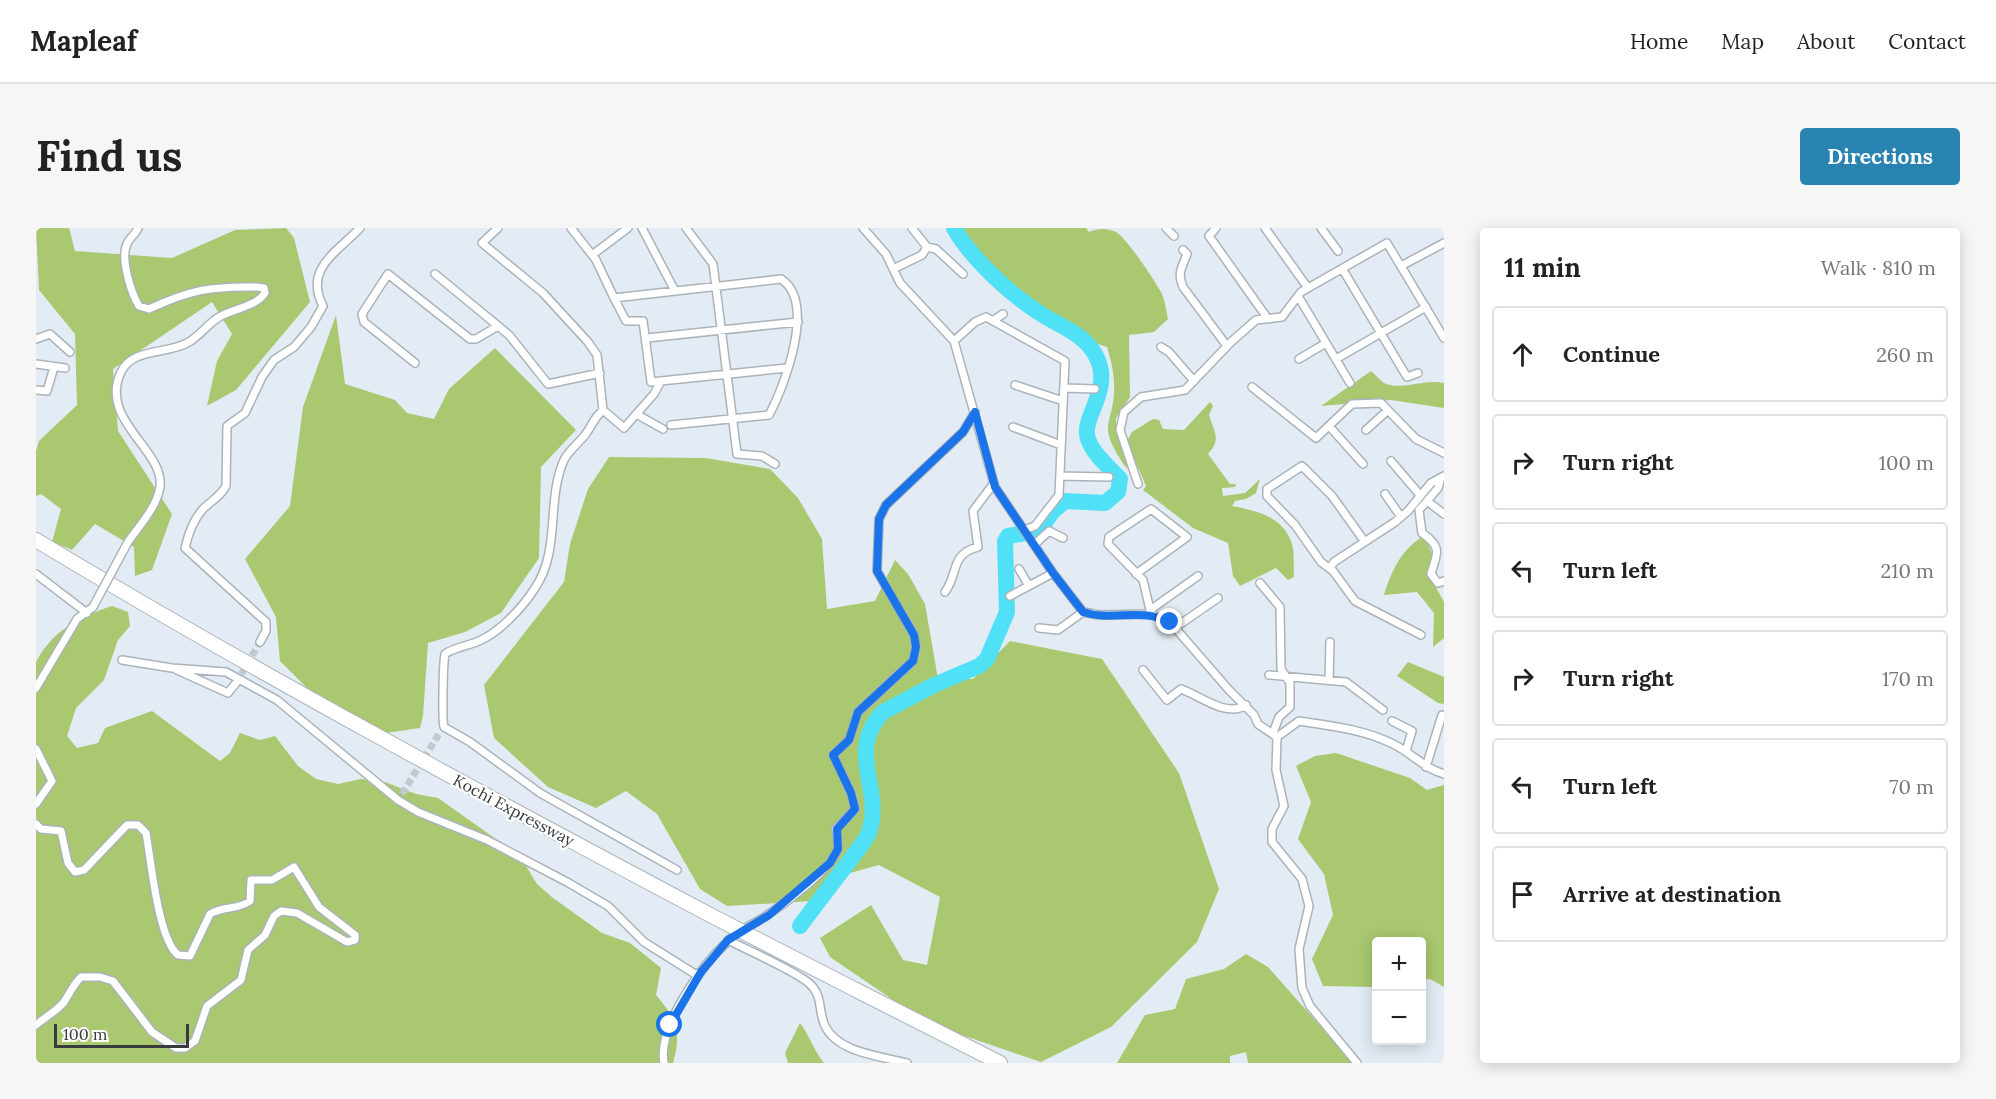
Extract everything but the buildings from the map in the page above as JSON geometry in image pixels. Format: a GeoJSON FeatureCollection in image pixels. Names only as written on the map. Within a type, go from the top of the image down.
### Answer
{"type":"FeatureCollection","features":[{"type":"Feature","properties":{"kind":"highway","name":"Kochi Expressway"},"geometry":{"type":"LineString","coordinates":[[36,540],[271,676],[711,919],[855,993],[1000,1063]]}},
{"type":"Feature","properties":{"kind":"highway","name":"Kochi Expressway"},"geometry":{"type":"LineString","coordinates":[[36,549],[396,755],[600,867],[711,919]]}},
{"type":"Feature","properties":{"kind":"highway","name":"Kochi Expressway"},"geometry":{"type":"LineString","coordinates":[[855,993],[983,1063]]}},
{"type":"Feature","properties":{"kind":"street"},"geometry":{"type":"LineString","coordinates":[[36,688],[77,619],[93,607],[128,542],[157,498],[160,485],[155,464],[126,423],[117,400],[115,386],[122,369],[142,354],[172,350],[190,342],[220,316],[265,293],[264,288],[257,286],[207,288],[185,292],[149,309],[139,306],[132,294],[126,257],[127,244],[138,228]]}},
{"type":"Feature","properties":{"kind":"street"},"geometry":{"type":"LineString","coordinates":[[260,642],[266,632],[266,622],[185,548],[190,530],[202,510],[221,494],[226,486],[227,426],[244,413],[262,377],[274,360],[294,347],[311,327],[323,306],[315,288],[316,276],[323,265],[360,228]]}},
{"type":"Feature","properties":{"kind":"street"},"geometry":{"type":"LineString","coordinates":[[498,228],[482,243],[543,293],[597,355],[603,410],[624,428],[654,394],[661,381]]}},
{"type":"Feature","properties":{"kind":"street"},"geometry":{"type":"LineString","coordinates":[[571,228],[592,255],[626,321],[643,321],[651,382],[787,368]]}},
{"type":"Feature","properties":{"kind":"street"},"geometry":{"type":"LineString","coordinates":[[592,255],[628,228]]}},
{"type":"Feature","properties":{"kind":"street"},"geometry":{"type":"LineString","coordinates":[[642,228],[675,291]]}},
{"type":"Feature","properties":{"kind":"street"},"geometry":{"type":"LineString","coordinates":[[686,228],[713,264],[737,454],[762,456],[775,465]]}},
{"type":"Feature","properties":{"kind":"street"},"geometry":{"type":"LineString","coordinates":[[864,228],[881,248],[900,283],[954,341],[994,483],[1028,537],[1083,612],[1099,615],[1151,612],[1198,576]]}},
{"type":"Feature","properties":{"kind":"street"},"geometry":{"type":"LineString","coordinates":[[912,228],[927,247],[936,249],[963,273]]}},
{"type":"Feature","properties":{"kind":"street"},"geometry":{"type":"LineString","coordinates":[[1166,228],[1174,236]]}},
{"type":"Feature","properties":{"kind":"street"},"geometry":{"type":"LineString","coordinates":[[1216,228],[1209,236],[1268,319]]}},
{"type":"Feature","properties":{"kind":"street"},"geometry":{"type":"LineString","coordinates":[[1265,228],[1308,288]]}},
{"type":"Feature","properties":{"kind":"street"},"geometry":{"type":"LineString","coordinates":[[1321,228],[1338,251]]}},
{"type":"Feature","properties":{"kind":"street"},"geometry":{"type":"LineString","coordinates":[[1138,484],[1120,430],[1124,412],[1141,397],[1185,390],[1227,346],[1256,320],[1282,317],[1298,296],[1308,288],[1388,243],[1444,338]]}},
{"type":"Feature","properties":{"kind":"street"},"geometry":{"type":"LineString","coordinates":[[1401,266],[1444,243]]}},
{"type":"Feature","properties":{"kind":"street"},"geometry":{"type":"LineString","coordinates":[[893,269],[922,255],[927,247]]}},
{"type":"Feature","properties":{"kind":"street"},"geometry":{"type":"LineString","coordinates":[[1183,250],[1187,255],[1180,266],[1179,278],[1183,287],[1227,346]]}},
{"type":"Feature","properties":{"kind":"street"},"geometry":{"type":"LineString","coordinates":[[1343,270],[1407,377],[1418,373]]}},
{"type":"Feature","properties":{"kind":"street"},"geometry":{"type":"LineString","coordinates":[[415,363],[364,322],[363,314],[388,274],[470,339],[476,339],[498,326]]}},
{"type":"Feature","properties":{"kind":"street"},"geometry":{"type":"LineString","coordinates":[[435,274],[509,335],[548,384],[600,373]]}},
{"type":"Feature","properties":{"kind":"street"},"geometry":{"type":"LineString","coordinates":[[614,298],[781,279],[794,297],[798,322],[784,388],[769,415],[671,425]]}},
{"type":"Feature","properties":{"kind":"street"},"geometry":{"type":"LineString","coordinates":[[1298,296],[1350,383]]}},
{"type":"Feature","properties":{"kind":"street"},"geometry":{"type":"LineString","coordinates":[[1336,359],[1426,307]]}},
{"type":"Feature","properties":{"kind":"street"},"geometry":{"type":"LineString","coordinates":[[994,320],[1003,314]]}},
{"type":"Feature","properties":{"kind":"street"},"geometry":{"type":"LineString","coordinates":[[954,341],[980,318],[994,320],[1065,361],[1058,498],[1028,537]]}},
{"type":"Feature","properties":{"kind":"street"},"geometry":{"type":"LineString","coordinates":[[646,338],[798,322]]}},
{"type":"Feature","properties":{"kind":"street"},"geometry":{"type":"LineString","coordinates":[[36,339],[50,334],[70,352]]}},
{"type":"Feature","properties":{"kind":"street"},"geometry":{"type":"LineString","coordinates":[[1299,359],[1326,343]]}},
{"type":"Feature","properties":{"kind":"street"},"geometry":{"type":"LineString","coordinates":[[1161,347],[1169,352],[1194,381]]}},
{"type":"Feature","properties":{"kind":"street"},"geometry":{"type":"LineString","coordinates":[[36,364],[66,368]]}},
{"type":"Feature","properties":{"kind":"street"},"geometry":{"type":"LineString","coordinates":[[36,390],[47,391],[54,367]]}},
{"type":"Feature","properties":{"kind":"street"},"geometry":{"type":"LineString","coordinates":[[1015,385],[1063,401]]}},
{"type":"Feature","properties":{"kind":"street"},"geometry":{"type":"LineString","coordinates":[[1252,387],[1316,438],[1352,404],[1381,403],[1416,439],[1444,453]]}},
{"type":"Feature","properties":{"kind":"street"},"geometry":{"type":"LineString","coordinates":[[1064,388],[1095,389]]}},
{"type":"Feature","properties":{"kind":"street"},"geometry":{"type":"LineString","coordinates":[[603,410],[591,421],[586,433],[563,463],[556,490],[549,550],[536,586],[522,605],[491,633],[445,654],[442,729],[470,742],[540,793],[677,870]]}},
{"type":"Feature","properties":{"kind":"street"},"geometry":{"type":"LineString","coordinates":[[1366,430],[1388,410]]}},
{"type":"Feature","properties":{"kind":"street"},"geometry":{"type":"LineString","coordinates":[[664,1063],[663,1047],[670,1025],[701,972],[728,940],[769,915],[830,863],[838,849],[837,829],[855,809],[851,793],[833,755],[834,751],[849,740],[858,712],[913,661],[916,647],[914,635],[877,571],[879,519],[886,505],[963,432],[975,412]]}},
{"type":"Feature","properties":{"kind":"street"},"geometry":{"type":"LineString","coordinates":[[636,414],[663,429]]}},
{"type":"Feature","properties":{"kind":"street"},"geometry":{"type":"LineString","coordinates":[[1329,426],[1363,464]]}},
{"type":"Feature","properties":{"kind":"street"},"geometry":{"type":"LineString","coordinates":[[1013,427],[1062,445]]}},
{"type":"Feature","properties":{"kind":"street"},"geometry":{"type":"LineString","coordinates":[[1391,461],[1420,495]]}},
{"type":"Feature","properties":{"kind":"street"},"geometry":{"type":"LineString","coordinates":[[1365,542],[1332,496],[1302,466],[1267,489],[1267,496],[1295,525],[1321,562],[1330,568],[1356,601],[1421,635]]}},
{"type":"Feature","properties":{"kind":"street"},"geometry":{"type":"LineString","coordinates":[[1060,476],[1109,477]]}},
{"type":"Feature","properties":{"kind":"street"},"geometry":{"type":"LineString","coordinates":[[1330,568],[1334,562],[1401,517],[1431,483],[1442,478]]}},
{"type":"Feature","properties":{"kind":"street"},"geometry":{"type":"LineString","coordinates":[[1442,478],[1438,488],[1419,512],[1422,533],[1429,538],[1437,553],[1437,560],[1431,574],[1438,583],[1444,581]]}},
{"type":"Feature","properties":{"kind":"street"},"geometry":{"type":"LineString","coordinates":[[945,592],[959,557],[965,550],[978,547],[974,511],[994,483]]}},
{"type":"Feature","properties":{"kind":"street"},"geometry":{"type":"LineString","coordinates":[[1385,494],[1401,517]]}},
{"type":"Feature","properties":{"kind":"street"},"geometry":{"type":"LineString","coordinates":[[1427,501],[1444,514]]}},
{"type":"Feature","properties":{"kind":"street"},"geometry":{"type":"LineString","coordinates":[[1136,574],[1187,537],[1150,508],[1109,537],[1108,544],[1136,574],[1143,580],[1151,612],[1176,627],[1229,690],[1246,705],[1258,724],[1275,735]]}},
{"type":"Feature","properties":{"kind":"street"},"geometry":{"type":"LineString","coordinates":[[1028,537],[1049,531],[1063,538]]}},
{"type":"Feature","properties":{"kind":"street"},"geometry":{"type":"LineString","coordinates":[[1019,569],[1029,586]]}},
{"type":"Feature","properties":{"kind":"street"},"geometry":{"type":"LineString","coordinates":[[1010,596],[1053,573]]}},
{"type":"Feature","properties":{"kind":"street"},"geometry":{"type":"LineString","coordinates":[[36,574],[87,613]]}},
{"type":"Feature","properties":{"kind":"street"},"geometry":{"type":"LineString","coordinates":[[1260,583],[1280,607],[1281,669],[1290,683],[1290,707],[1279,717],[1275,735],[1276,770],[1284,806],[1272,829],[1272,842],[1302,879],[1309,906],[1299,949],[1302,988],[1310,1006],[1357,1063]]}},
{"type":"Feature","properties":{"kind":"street"},"geometry":{"type":"LineString","coordinates":[[1176,627],[1218,597]]}},
{"type":"Feature","properties":{"kind":"street"},"geometry":{"type":"LineString","coordinates":[[1039,628],[1058,630],[1083,612]]}},
{"type":"Feature","properties":{"kind":"street"},"geometry":{"type":"LineString","coordinates":[[1329,680],[1330,642]]}},
{"type":"Feature","properties":{"kind":"street"},"geometry":{"type":"LineString","coordinates":[[122,660],[172,668],[226,672],[277,700],[418,812],[486,840],[567,882],[608,906],[644,942],[695,974],[701,972]]}},
{"type":"Feature","properties":{"kind":"street"},"geometry":{"type":"LineString","coordinates":[[172,668],[228,693],[236,683]]}},
{"type":"Feature","properties":{"kind":"street"},"geometry":{"type":"LineString","coordinates":[[1143,670],[1167,700],[1181,689],[1208,700],[1223,710],[1241,709],[1246,705]]}},
{"type":"Feature","properties":{"kind":"street"},"geometry":{"type":"LineString","coordinates":[[1269,675],[1346,682],[1383,710]]}},
{"type":"Feature","properties":{"kind":"street"},"geometry":{"type":"LineString","coordinates":[[1426,767],[1442,715]]}},
{"type":"Feature","properties":{"kind":"street"},"geometry":{"type":"LineString","coordinates":[[1275,735],[1299,721],[1362,732],[1406,751],[1426,767],[1444,774]]}},
{"type":"Feature","properties":{"kind":"street"},"geometry":{"type":"LineString","coordinates":[[1392,721],[1412,731],[1406,751]]}},
{"type":"Feature","properties":{"kind":"street"},"geometry":{"type":"LineString","coordinates":[[36,749],[52,781],[36,804]]}},
{"type":"Feature","properties":{"kind":"street"},"geometry":{"type":"LineString","coordinates":[[36,824],[41,829],[61,831],[68,863],[75,872],[84,870],[127,825],[138,825],[146,833],[167,942],[178,955],[190,956],[210,914],[215,911],[242,907],[250,901],[250,880],[272,880],[294,867],[319,907],[355,935],[355,940],[347,942],[297,913],[281,911],[274,916],[264,935],[248,950],[241,980],[207,1006],[195,1041],[185,1048],[176,1048],[152,1032],[113,981],[100,977],[81,977],[70,988],[57,1009],[36,1024]]}},
{"type":"Feature","properties":{"kind":"street"},"geometry":{"type":"LineString","coordinates":[[728,940],[808,982],[819,995],[825,1026],[836,1040],[861,1051],[907,1063]]}},
{"type":"Feature","properties":{"kind":"green space"},"geometry":{"type":"Polygon","coordinates":[[[36,228],[69,228],[75,251],[172,258],[235,230],[286,228],[294,238],[310,302],[236,390],[207,406],[217,361],[232,334],[212,302],[113,369],[118,431],[172,514],[152,570],[135,576],[134,547],[95,524],[72,550],[52,542],[61,509],[41,494],[36,496],[36,451],[39,441],[77,405],[75,334],[39,290],[36,228]]]}},
{"type":"Feature","properties":{"kind":"green space"},"geometry":{"type":"Polygon","coordinates":[[[956,228],[1086,228],[1089,232],[1099,229],[1109,230],[1121,236],[1140,260],[1161,292],[1168,319],[1154,332],[1129,335],[1130,397],[1116,418],[1116,431],[1131,470],[1119,457],[1108,430],[1114,388],[1113,370],[1107,347],[1089,339],[1063,317],[1043,312],[1021,297],[983,262],[956,228]]]}},
{"type":"Feature","properties":{"kind":"green space"},"geometry":{"type":"Polygon","coordinates":[[[336,315],[345,384],[395,400],[407,413],[434,419],[449,389],[495,348],[576,430],[541,467],[539,558],[501,613],[465,632],[428,643],[423,716],[420,728],[386,733],[308,689],[280,661],[276,617],[245,559],[290,506],[303,407],[336,315]]]}},
{"type":"Feature","properties":{"kind":"green space"},"geometry":{"type":"Polygon","coordinates":[[[1371,371],[1384,383],[1393,386],[1429,382],[1444,383],[1444,408],[1391,400],[1321,406],[1371,371]]]}},
{"type":"Feature","properties":{"kind":"green space"},"geometry":{"type":"Polygon","coordinates":[[[1210,402],[1213,406],[1209,415],[1216,440],[1208,454],[1230,484],[1236,484],[1235,487],[1222,488],[1223,496],[1245,493],[1260,479],[1256,493],[1246,499],[1235,501],[1232,506],[1268,516],[1282,527],[1292,544],[1293,552],[1294,577],[1288,580],[1276,568],[1240,586],[1233,576],[1228,543],[1193,528],[1143,490],[1146,486],[1127,441],[1132,432],[1153,419],[1159,420],[1163,429],[1184,430],[1210,402]]]}},
{"type":"Feature","properties":{"kind":"green space"},"geometry":{"type":"Polygon","coordinates":[[[609,457],[706,458],[770,469],[798,498],[822,539],[827,609],[875,601],[895,560],[908,574],[925,604],[938,679],[973,679],[1010,641],[1102,659],[1179,773],[1219,889],[1197,942],[1111,1027],[1041,1062],[927,1023],[830,957],[820,938],[871,905],[903,960],[927,965],[940,897],[879,865],[850,873],[811,901],[727,906],[700,889],[657,814],[626,791],[596,808],[548,787],[494,738],[484,685],[564,582],[570,544],[588,489],[609,457]]]}},
{"type":"Feature","properties":{"kind":"green space"},"geometry":{"type":"Polygon","coordinates":[[[1422,537],[1428,544],[1435,561],[1428,573],[1444,602],[1444,638],[1433,647],[1434,613],[1417,592],[1384,595],[1398,562],[1408,548],[1422,537]]]}},
{"type":"Feature","properties":{"kind":"green space"},"geometry":{"type":"Polygon","coordinates":[[[112,606],[128,612],[130,626],[118,640],[104,680],[76,708],[67,736],[77,748],[98,743],[105,728],[152,711],[220,761],[230,753],[240,733],[260,740],[275,736],[298,766],[316,779],[338,784],[361,779],[385,782],[416,794],[438,798],[520,856],[537,884],[553,898],[602,933],[630,943],[661,968],[656,995],[673,1018],[677,1034],[673,1063],[36,1063],[36,662],[50,641],[68,626],[112,606]]]}},
{"type":"Feature","properties":{"kind":"green space"},"geometry":{"type":"Polygon","coordinates":[[[1408,662],[1444,677],[1444,704],[1438,703],[1397,676],[1408,662]]]}},
{"type":"Feature","properties":{"kind":"green space"},"geometry":{"type":"Polygon","coordinates":[[[1336,753],[1410,778],[1427,790],[1444,785],[1444,987],[1430,979],[1426,980],[1426,937],[1372,937],[1372,987],[1323,986],[1312,959],[1333,915],[1324,874],[1298,839],[1311,802],[1296,766],[1315,756],[1336,753]]]}},
{"type":"Feature","properties":{"kind":"green space"},"geometry":{"type":"Polygon","coordinates":[[[1246,954],[1268,967],[1353,1063],[1248,1063],[1246,1052],[1230,1056],[1230,1063],[1117,1063],[1145,1015],[1175,1009],[1186,979],[1224,969],[1246,954]]]}},
{"type":"Feature","properties":{"kind":"green space"},"geometry":{"type":"Polygon","coordinates":[[[800,1023],[824,1063],[788,1063],[785,1053],[800,1023]]]}},
{"type":"Feature","properties":{"kind":"waterway"},"geometry":{"type":"LineString","coordinates":[[800,926],[861,846],[869,832],[872,801],[866,756],[867,742],[872,727],[883,712],[934,685],[979,666],[987,659],[1007,612],[1005,541],[1008,536],[1039,531],[1053,511],[1065,501],[1105,503],[1118,492],[1120,479],[1097,455],[1088,439],[1088,422],[1101,380],[1096,356],[1080,337],[1046,317],[1008,289],[971,253],[954,228]]}},
{"type":"Feature","properties":{"kind":"tunnel"},"geometry":{"type":"LineString","coordinates":[[236,683],[260,642]]}},
{"type":"Feature","properties":{"kind":"tunnel"},"geometry":{"type":"LineString","coordinates":[[402,794],[440,732]]}},
{"type":"Feature","properties":{"kind":"route"},"geometry":{"type":"LineString","coordinates":[[670,1025],[701,972],[728,940],[769,915],[830,863],[838,849],[837,829],[855,809],[851,793],[833,755],[834,751],[849,740],[854,718],[858,712],[913,661],[916,647],[914,635],[880,580],[877,571],[879,519],[886,505],[963,432],[975,412],[995,487],[1053,573],[1083,612],[1099,615],[1151,614],[1170,622]]}}]}
